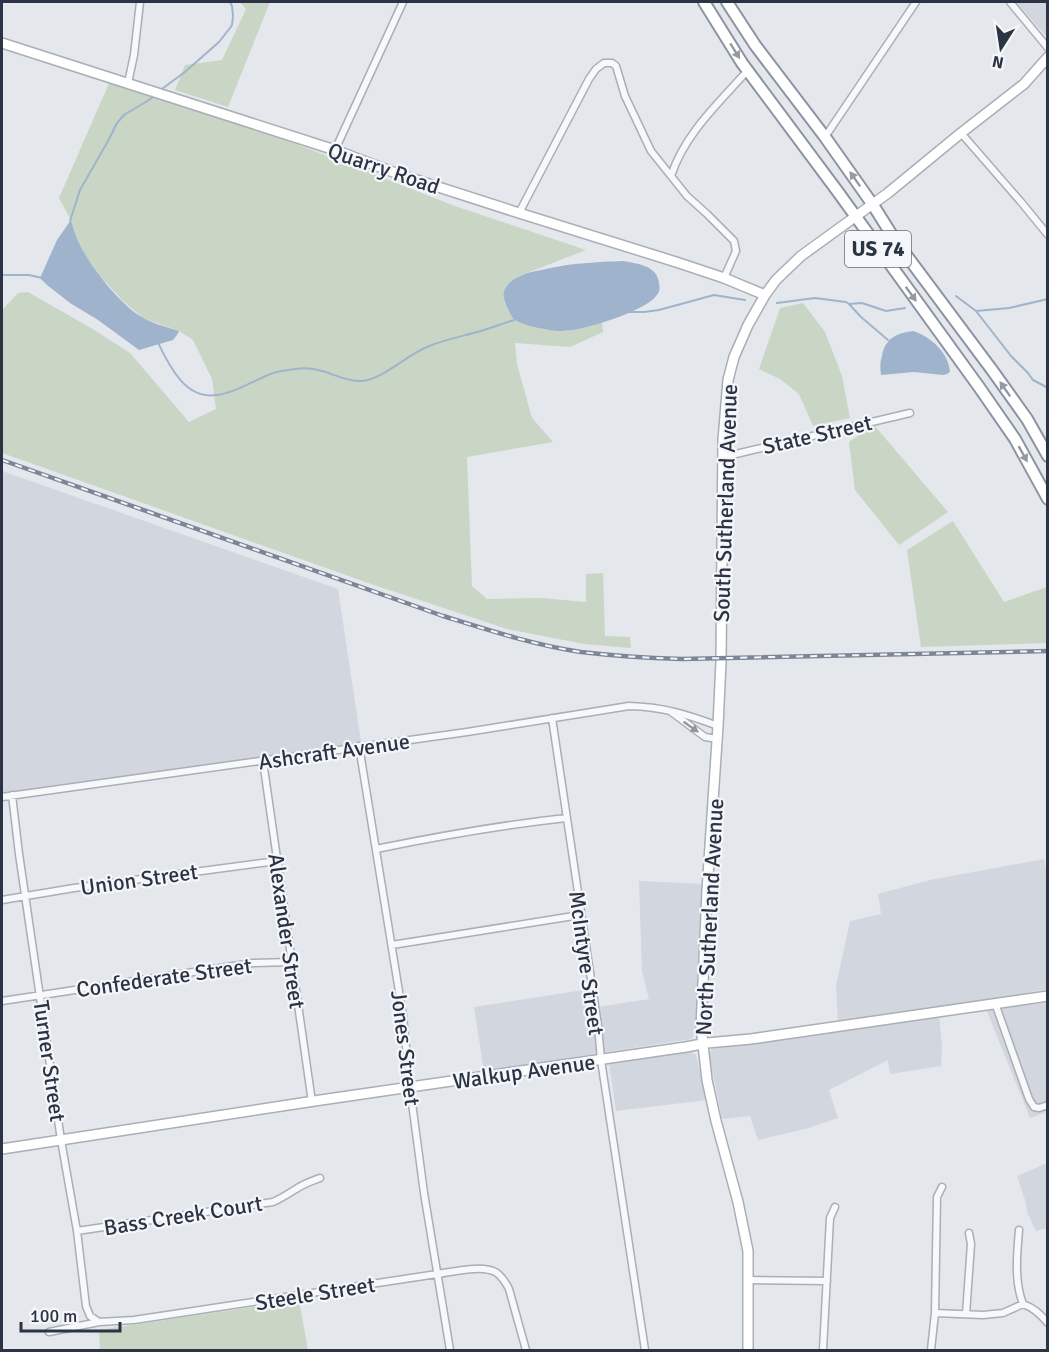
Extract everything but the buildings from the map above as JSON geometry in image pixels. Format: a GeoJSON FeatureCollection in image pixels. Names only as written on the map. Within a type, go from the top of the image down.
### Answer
{"type":"FeatureCollection","features":[{"type":"Feature","properties":{"kind":"highway","name":"US 74"},"geometry":{"type":"LineString","coordinates":[[704,2],[748,70],[1015,439],[1047,500]]}},
{"type":"Feature","properties":{"kind":"highway","name":"US 74"},"geometry":{"type":"LineString","coordinates":[[727,2],[755,45],[825,137],[895,240],[1027,419],[1047,456]]}},
{"type":"Feature","properties":{"kind":"street"},"geometry":{"type":"LineString","coordinates":[[128,83],[134,55],[140,2]]}},
{"type":"Feature","properties":{"kind":"street"},"geometry":{"type":"LineString","coordinates":[[335,150],[403,2]]}},
{"type":"Feature","properties":{"kind":"street"},"geometry":{"type":"LineString","coordinates":[[825,137],[916,2]]}},
{"type":"Feature","properties":{"kind":"street"},"geometry":{"type":"LineString","coordinates":[[1010,2],[1047,48]]}},
{"type":"Feature","properties":{"kind":"street","name":"Quarry Road"},"geometry":{"type":"LineString","coordinates":[[2,43],[335,150],[407,177],[724,278],[765,295]]}},
{"type":"Feature","properties":{"kind":"street","name":"South Sutherland Avenue"},"geometry":{"type":"LineString","coordinates":[[720,658],[726,398],[734,357],[748,325],[765,295],[801,256],[873,205],[1024,84],[1047,57]]}},
{"type":"Feature","properties":{"kind":"street"},"geometry":{"type":"LineString","coordinates":[[519,213],[589,79],[604,63],[612,63],[616,66],[625,96],[651,151],[687,196],[734,241],[736,251],[724,278]]}},
{"type":"Feature","properties":{"kind":"street"},"geometry":{"type":"LineString","coordinates":[[671,176],[675,162],[693,133],[748,70]]}},
{"type":"Feature","properties":{"kind":"street"},"geometry":{"type":"LineString","coordinates":[[961,133],[1047,235]]}},
{"type":"Feature","properties":{"kind":"street","name":"State Street"},"geometry":{"type":"LineString","coordinates":[[723,456],[910,413]]}},
{"type":"Feature","properties":{"kind":"street","name":"North Sutherland Avenue"},"geometry":{"type":"LineString","coordinates":[[720,658],[718,739],[701,1027],[708,1086],[745,1234],[748,1280],[748,1350]]}},
{"type":"Feature","properties":{"kind":"street","name":"Ashcraft Avenue"},"geometry":{"type":"LineString","coordinates":[[2,797],[467,732],[629,706],[681,712],[718,726]]}},
{"type":"Feature","properties":{"kind":"street"},"geometry":{"type":"LineString","coordinates":[[667,709],[705,737],[718,739]]}},
{"type":"Feature","properties":{"kind":"street","name":"McIntyre Street"},"geometry":{"type":"LineString","coordinates":[[552,718],[645,1350]]}},
{"type":"Feature","properties":{"kind":"street","name":"Jones Street"},"geometry":{"type":"LineString","coordinates":[[359,746],[403,1016],[424,1193],[450,1350]]}},
{"type":"Feature","properties":{"kind":"street","name":"Alexander Street"},"geometry":{"type":"LineString","coordinates":[[262,761],[312,1102]]}},
{"type":"Feature","properties":{"kind":"street","name":"Turner Street"},"geometry":{"type":"LineString","coordinates":[[12,795],[61,1140],[77,1231],[86,1306],[90,1316],[99,1323]]}},
{"type":"Feature","properties":{"kind":"street"},"geometry":{"type":"LineString","coordinates":[[376,849],[450,834],[566,818]]}},
{"type":"Feature","properties":{"kind":"street","name":"Union Street"},"geometry":{"type":"LineString","coordinates":[[2,900],[277,861]]}},
{"type":"Feature","properties":{"kind":"street"},"geometry":{"type":"LineString","coordinates":[[392,945],[580,915]]}},
{"type":"Feature","properties":{"kind":"street","name":"Confederate Street"},"geometry":{"type":"LineString","coordinates":[[2,1001],[254,963],[291,962]]}},
{"type":"Feature","properties":{"kind":"street","name":"Walkup Avenue"},"geometry":{"type":"LineString","coordinates":[[2,1149],[702,1044],[751,1039],[1047,996]]}},
{"type":"Feature","properties":{"kind":"street"},"geometry":{"type":"LineString","coordinates":[[995,1003],[1029,1099],[1034,1107],[1047,1105]]}},
{"type":"Feature","properties":{"kind":"street","name":"Bass Creek Court"},"geometry":{"type":"LineString","coordinates":[[77,1231],[273,1202],[306,1183],[320,1179]]}},
{"type":"Feature","properties":{"kind":"street"},"geometry":{"type":"LineString","coordinates":[[931,1350],[935,1313],[937,1197],[942,1187]]}},
{"type":"Feature","properties":{"kind":"street"},"geometry":{"type":"LineString","coordinates":[[823,1350],[830,1218],[835,1207]]}},
{"type":"Feature","properties":{"kind":"street"},"geometry":{"type":"LineString","coordinates":[[1019,1230],[1017,1260],[1020,1295],[1023,1304],[1040,1314],[1047,1323]]}},
{"type":"Feature","properties":{"kind":"street"},"geometry":{"type":"LineString","coordinates":[[966,1314],[971,1244],[969,1233]]}},
{"type":"Feature","properties":{"kind":"street","name":"Steele Street"},"geometry":{"type":"LineString","coordinates":[[49,1332],[484,1269],[496,1273],[509,1289],[526,1350]]}},
{"type":"Feature","properties":{"kind":"street"},"geometry":{"type":"LineString","coordinates":[[748,1280],[827,1281]]}},
{"type":"Feature","properties":{"kind":"street"},"geometry":{"type":"LineString","coordinates":[[935,1313],[983,1315],[1003,1312],[1023,1304]]}},
{"type":"Feature","properties":{"kind":"shaded area"},"geometry":{"type":"Polygon","coordinates":[[[1016,2],[1047,2],[1047,35],[1045,35],[1016,2]]]}},
{"type":"Feature","properties":{"kind":"shaded area"},"geometry":{"type":"Polygon","coordinates":[[[2,471],[338,589],[361,742],[2,800],[2,471]]]}},
{"type":"Feature","properties":{"kind":"shaded area"},"geometry":{"type":"Polygon","coordinates":[[[1044,859],[1048,880],[1047,989],[838,1021],[836,986],[850,921],[881,914],[878,894],[930,880],[1044,859]]]}},
{"type":"Feature","properties":{"kind":"shaded area"},"geometry":{"type":"Polygon","coordinates":[[[639,881],[702,884],[695,1034],[691,1039],[484,1071],[474,1007],[584,990],[586,1005],[591,1008],[649,999],[642,971],[639,881]]]}},
{"type":"Feature","properties":{"kind":"shaded area"},"geometry":{"type":"Polygon","coordinates":[[[1047,1003],[1047,1112],[1030,1118],[986,1009],[1047,1003]]]}},
{"type":"Feature","properties":{"kind":"shaded area"},"geometry":{"type":"Polygon","coordinates":[[[939,1016],[941,1066],[890,1074],[888,1060],[829,1090],[838,1118],[809,1128],[758,1140],[750,1116],[722,1119],[709,1054],[720,1044],[939,1016]]]}},
{"type":"Feature","properties":{"kind":"shaded area"},"geometry":{"type":"Polygon","coordinates":[[[691,1052],[696,1055],[707,1100],[616,1111],[609,1062],[691,1052]]]}},
{"type":"Feature","properties":{"kind":"shaded area"},"geometry":{"type":"Polygon","coordinates":[[[1047,1163],[1047,1228],[1036,1231],[1027,1212],[1017,1176],[1047,1163]]]}},
{"type":"Feature","properties":{"kind":"green space"},"geometry":{"type":"Polygon","coordinates":[[[240,2],[270,2],[228,107],[175,90],[185,65],[222,60],[246,9],[240,2]]]}},
{"type":"Feature","properties":{"kind":"green space"},"geometry":{"type":"Polygon","coordinates":[[[110,81],[258,129],[455,206],[586,250],[519,276],[506,286],[504,302],[514,320],[540,328],[567,331],[602,322],[603,332],[570,347],[515,343],[517,364],[532,418],[553,442],[467,457],[472,586],[487,599],[541,598],[586,602],[586,574],[603,573],[605,636],[630,637],[631,648],[584,644],[507,629],[374,585],[2,453],[2,310],[18,293],[28,292],[130,353],[189,422],[216,409],[212,379],[193,340],[179,331],[143,318],[123,301],[99,275],[85,255],[59,198],[110,81]]]}},
{"type":"Feature","properties":{"kind":"green space"},"geometry":{"type":"Polygon","coordinates":[[[803,303],[825,332],[842,376],[850,418],[813,426],[799,394],[780,379],[759,369],[780,308],[803,303]]]}},
{"type":"Feature","properties":{"kind":"green space"},"geometry":{"type":"Polygon","coordinates":[[[874,425],[948,512],[899,545],[855,490],[849,442],[874,425]]]}},
{"type":"Feature","properties":{"kind":"green space"},"geometry":{"type":"Polygon","coordinates":[[[953,521],[1004,602],[1047,587],[1047,643],[921,647],[907,550],[953,521]]]}},
{"type":"Feature","properties":{"kind":"green space"},"geometry":{"type":"Polygon","coordinates":[[[299,1300],[308,1350],[100,1350],[99,1330],[299,1300]]]}},
{"type":"Feature","properties":{"kind":"water"},"geometry":{"type":"Polygon","coordinates":[[[71,220],[83,251],[105,282],[131,310],[140,316],[179,331],[173,340],[139,350],[70,303],[40,278],[57,240],[71,220]]]}},
{"type":"Feature","properties":{"kind":"water"},"geometry":{"type":"Polygon","coordinates":[[[623,261],[655,272],[659,290],[649,302],[611,320],[569,330],[550,330],[518,322],[511,315],[505,303],[504,294],[507,286],[526,274],[575,264],[623,261]]]}},
{"type":"Feature","properties":{"kind":"water"},"geometry":{"type":"Polygon","coordinates":[[[913,331],[926,337],[937,346],[946,358],[950,372],[943,375],[914,372],[881,375],[881,361],[886,345],[897,335],[913,331]]]}},
{"type":"Feature","properties":{"kind":"waterway"},"geometry":{"type":"LineString","coordinates":[[159,91],[219,42],[232,25],[230,2]]}},
{"type":"Feature","properties":{"kind":"waterway"},"geometry":{"type":"LineString","coordinates":[[70,221],[80,190],[117,123],[124,115],[155,95]]}},
{"type":"Feature","properties":{"kind":"waterway"},"geometry":{"type":"LineString","coordinates":[[2,275],[29,275],[42,278]]}},
{"type":"Feature","properties":{"kind":"waterway"},"geometry":{"type":"LineString","coordinates":[[630,312],[659,310],[714,295],[745,300]]}},
{"type":"Feature","properties":{"kind":"waterway"},"geometry":{"type":"LineString","coordinates":[[956,296],[976,311],[1033,380],[1048,388]]}},
{"type":"Feature","properties":{"kind":"waterway"},"geometry":{"type":"LineString","coordinates":[[777,303],[815,298],[849,304],[862,303],[886,311],[905,308]]}},
{"type":"Feature","properties":{"kind":"waterway"},"geometry":{"type":"LineString","coordinates":[[976,311],[1009,308],[1048,299]]}},
{"type":"Feature","properties":{"kind":"waterway"},"geometry":{"type":"LineString","coordinates":[[849,304],[888,340]]}},
{"type":"Feature","properties":{"kind":"waterway"},"geometry":{"type":"LineString","coordinates":[[158,342],[172,369],[189,388],[200,394],[212,395],[236,390],[273,373],[306,368],[362,381],[378,376],[427,347],[514,320]]}},
{"type":"Feature","properties":{"kind":"railway"},"geometry":{"type":"LineString","coordinates":[[2,460],[443,616],[511,637],[563,649],[606,655],[682,659],[1048,651]]}}]}
